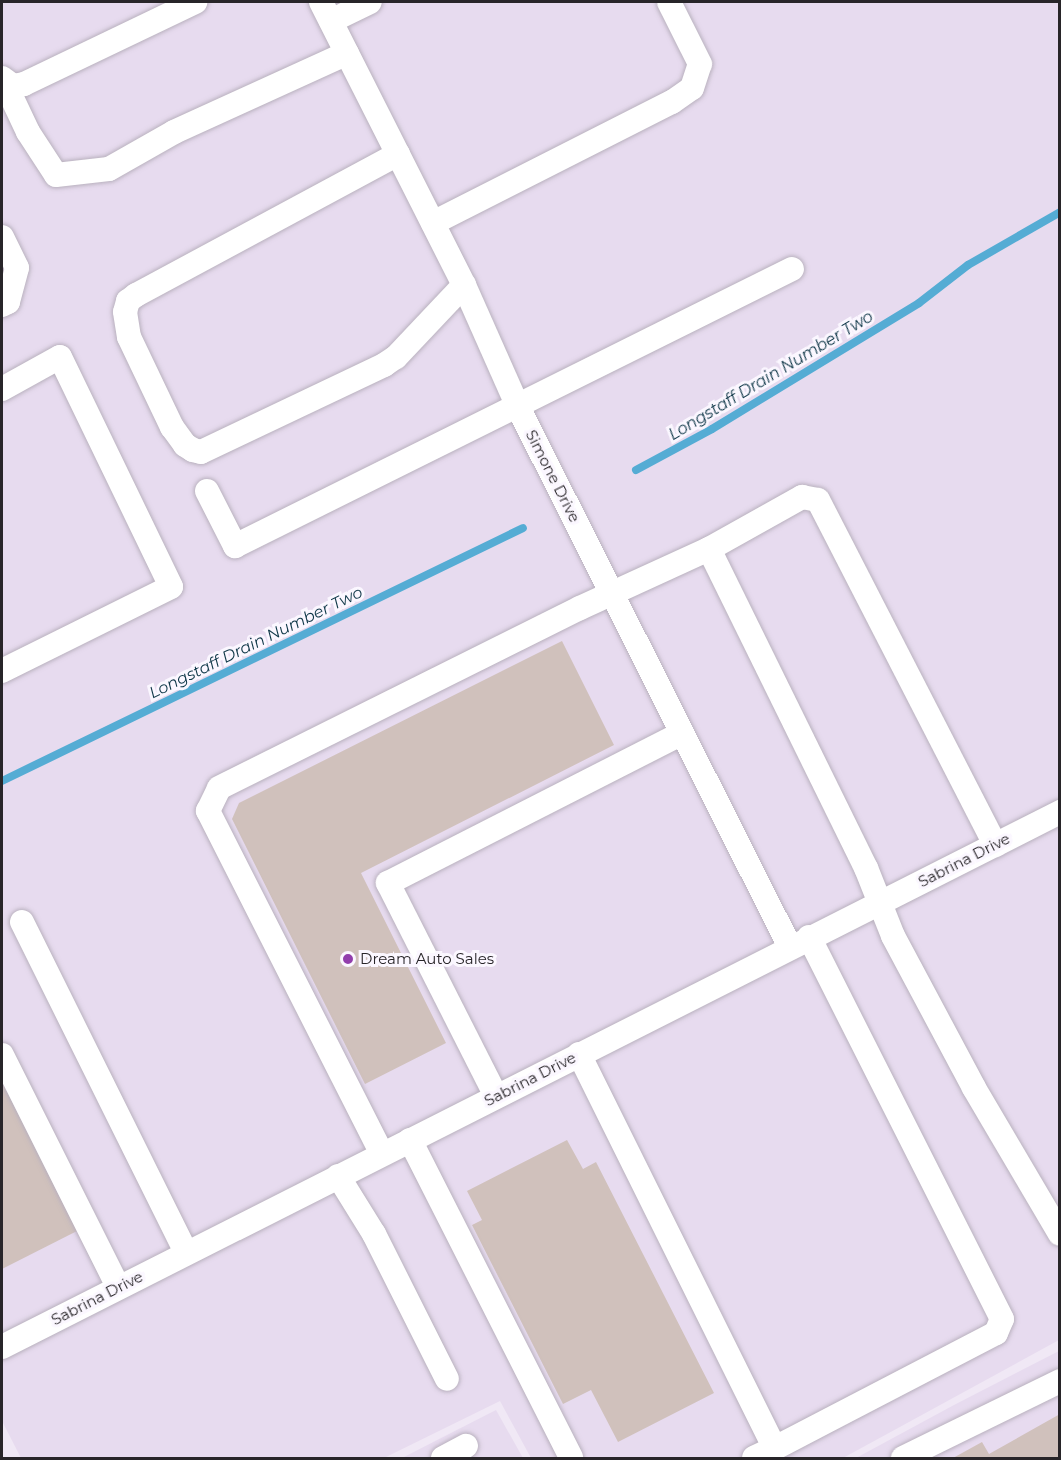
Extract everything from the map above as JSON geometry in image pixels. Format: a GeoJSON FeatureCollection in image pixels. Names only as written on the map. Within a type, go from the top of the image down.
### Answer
{"type":"FeatureCollection","features":[{"type":"Feature","properties":{"kind":"street"},"geometry":{"type":"LineString","coordinates":[[3,79],[13,86],[24,84],[195,2]]}},
{"type":"Feature","properties":{"kind":"street"},"geometry":{"type":"LineString","coordinates":[[326,11],[370,2]]}},
{"type":"Feature","properties":{"kind":"street"},"geometry":{"type":"LineString","coordinates":[[433,223],[672,102],[692,88],[700,64],[669,2]]}},
{"type":"Feature","properties":{"kind":"street","name":"Simone Drive"},"geometry":{"type":"LineString","coordinates":[[326,11],[464,285],[518,407],[682,733],[800,942],[1002,1319],[996,1333],[764,1453]]}},
{"type":"Feature","properties":{"kind":"street"},"geometry":{"type":"LineString","coordinates":[[3,79],[28,132],[56,175],[109,170],[174,132],[347,53]]}},
{"type":"Feature","properties":{"kind":"street"},"geometry":{"type":"LineString","coordinates":[[398,154],[136,294],[128,302],[125,312],[129,337],[172,427],[185,445],[201,452],[384,364],[396,357],[464,285]]}},
{"type":"Feature","properties":{"kind":"street"},"geometry":{"type":"LineString","coordinates":[[2,237],[17,268],[8,302],[2,305]]}},
{"type":"Feature","properties":{"kind":"street"},"geometry":{"type":"LineString","coordinates":[[207,490],[236,546],[792,269]]}},
{"type":"Feature","properties":{"kind":"street"},"geometry":{"type":"LineString","coordinates":[[2,389],[60,357],[171,587],[2,671]]}},
{"type":"Feature","properties":{"kind":"street"},"geometry":{"type":"LineString","coordinates":[[382,1154],[208,811],[219,788],[612,594],[709,549],[802,497],[818,500],[995,845]]}},
{"type":"Feature","properties":{"kind":"street"},"geometry":{"type":"LineString","coordinates":[[709,549],[866,868],[893,936],[969,1078],[1059,1234]]}},
{"type":"Feature","properties":{"kind":"street"},"geometry":{"type":"LineString","coordinates":[[496,1096],[388,883],[682,733]]}},
{"type":"Feature","properties":{"kind":"street","name":"Sabrina Drive"},"geometry":{"type":"LineString","coordinates":[[2,1347],[1059,812]]}},
{"type":"Feature","properties":{"kind":"street"},"geometry":{"type":"LineString","coordinates":[[22,922],[186,1253]]}},
{"type":"Feature","properties":{"kind":"street"},"geometry":{"type":"LineString","coordinates":[[579,1054],[764,1453]]}},
{"type":"Feature","properties":{"kind":"street"},"geometry":{"type":"LineString","coordinates":[[2,1055],[118,1287]]}},
{"type":"Feature","properties":{"kind":"street"},"geometry":{"type":"LineString","coordinates":[[410,1140],[571,1458]]}},
{"type":"Feature","properties":{"kind":"street"},"geometry":{"type":"LineString","coordinates":[[338,1176],[374,1234],[447,1379]]}},
{"type":"Feature","properties":{"kind":"street"},"geometry":{"type":"LineString","coordinates":[[903,1458],[1059,1381]]}},
{"type":"Feature","properties":{"kind":"street"},"geometry":{"type":"LineString","coordinates":[[443,1458],[466,1446]]}},
{"type":"Feature","properties":{"kind":"shaded area"},"geometry":{"type":"Polygon","coordinates":[[[2,2],[1059,2],[1059,1340],[843,1458],[531,1458],[500,1401],[384,1458],[21,1458],[2,1421],[2,2]]]}},
{"type":"Feature","properties":{"kind":"shaded area"},"geometry":{"type":"Polygon","coordinates":[[[1059,1351],[1059,1458],[856,1458],[954,1405],[1059,1351]]]}},
{"type":"Feature","properties":{"kind":"shaded area"},"geometry":{"type":"Polygon","coordinates":[[[496,1410],[523,1458],[402,1458],[496,1410]]]}},
{"type":"Feature","properties":{"kind":"building"},"geometry":{"type":"Polygon","coordinates":[[[562,641],[614,745],[361,873],[446,1043],[365,1084],[232,819],[239,803],[562,641]]]}},
{"type":"Feature","properties":{"kind":"building"},"geometry":{"type":"Polygon","coordinates":[[[2,1081],[77,1231],[2,1269],[2,1081]]]}},
{"type":"Feature","properties":{"kind":"building"},"geometry":{"type":"Polygon","coordinates":[[[567,1140],[583,1169],[596,1162],[714,1393],[618,1442],[591,1390],[563,1404],[472,1225],[482,1220],[467,1191],[567,1140]]]}},
{"type":"Feature","properties":{"kind":"building"},"geometry":{"type":"Polygon","coordinates":[[[1060,1414],[1060,1458],[953,1458],[982,1442],[989,1454],[1060,1414]]]}},
{"type":"Feature","properties":{"kind":"waterway","name":"Longstaff Drain Number Two"},"geometry":{"type":"LineString","coordinates":[[636,470],[712,429],[919,303],[968,265],[1060,212]]}},
{"type":"Feature","properties":{"kind":"waterway","name":"Longstaff Drain Number Two"},"geometry":{"type":"LineString","coordinates":[[2,781],[523,528]]}},
{"type":"Feature","properties":{"kind":"place","name":"Dream Auto Sales"},"geometry":{"type":"Point","coordinates":[348,959]}}]}
